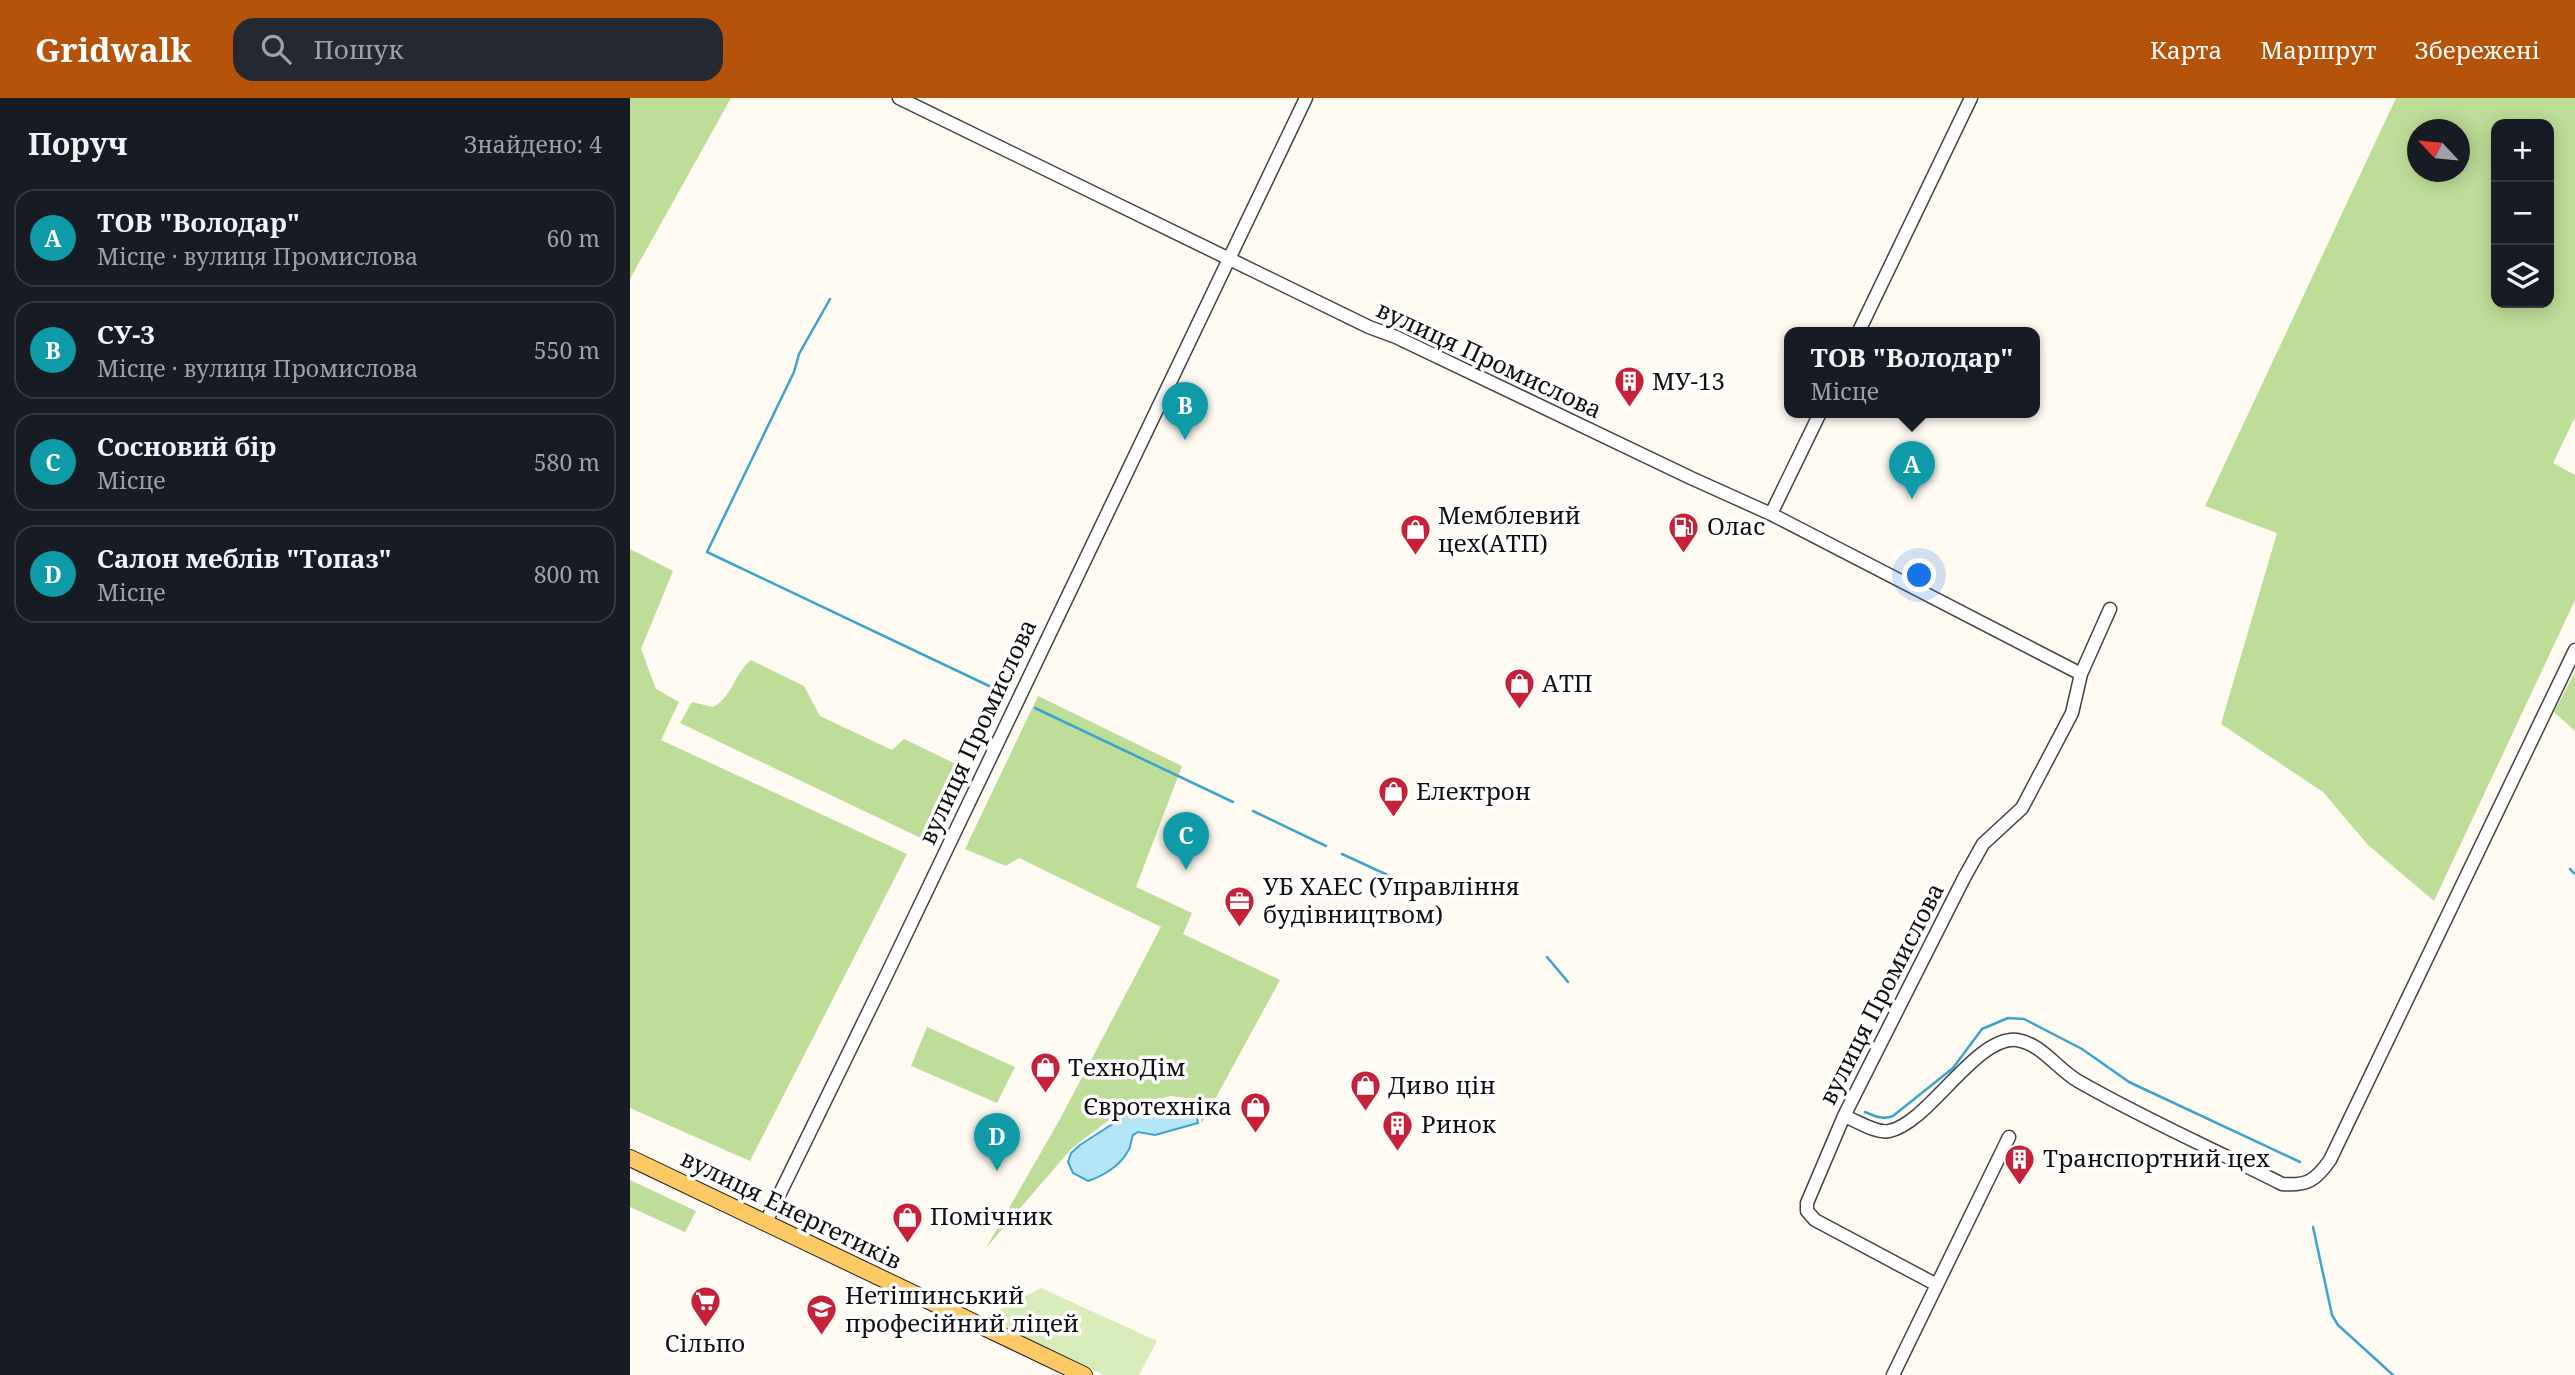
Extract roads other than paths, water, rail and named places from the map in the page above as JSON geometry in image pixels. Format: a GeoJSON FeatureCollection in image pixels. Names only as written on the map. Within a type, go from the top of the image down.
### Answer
{"type":"FeatureCollection","features":[{"type":"Feature","properties":{"kind":"main road","name":"вулиця Енергетиків"},"geometry":{"type":"LineString","coordinates":[[630,1158],[1084,1375]]}},
{"type":"Feature","properties":{"kind":"street","name":"вулиця Промислова"},"geometry":{"type":"LineString","coordinates":[[899,98],[1369,327],[1396,337],[1771,514],[2081,674]]}},
{"type":"Feature","properties":{"kind":"street","name":"вулиця Промислова"},"geometry":{"type":"LineString","coordinates":[[765,1224],[1306,98]]}},
{"type":"Feature","properties":{"kind":"street"},"geometry":{"type":"LineString","coordinates":[[1861,327],[1971,98]]}},
{"type":"Feature","properties":{"kind":"street"},"geometry":{"type":"LineString","coordinates":[[1771,514],[1818,418]]}},
{"type":"Feature","properties":{"kind":"street","name":"вулиця Промислова"},"geometry":{"type":"LineString","coordinates":[[1937,1285],[1815,1220],[1806,1207],[1808,1199],[1844,1116],[1983,844],[2022,808],[2072,713],[2081,674],[2110,609]]}},
{"type":"Feature","properties":{"kind":"street"},"geometry":{"type":"LineString","coordinates":[[1844,1116],[1882,1131],[1896,1128],[1921,1110],[1985,1052],[2002,1042],[2017,1040],[2039,1051],[2075,1080],[2283,1184],[2305,1183],[2319,1175],[2330,1160],[2575,650]]}},
{"type":"Feature","properties":{"kind":"street"},"geometry":{"type":"LineString","coordinates":[[1893,1375],[2009,1137]]}},
{"type":"Feature","properties":{"kind":"water"},"geometry":{"type":"Polygon","coordinates":[[[1162,1102],[1194,1105],[1198,1123],[1155,1135],[1138,1132],[1133,1135],[1125,1156],[1105,1173],[1088,1181],[1073,1173],[1068,1162],[1071,1153],[1080,1145],[1142,1105],[1162,1102]]]}},
{"type":"Feature","properties":{"kind":"waterway"},"geometry":{"type":"LineString","coordinates":[[830,299],[799,354],[794,372],[707,552],[1006,694]]}},
{"type":"Feature","properties":{"kind":"waterway"},"geometry":{"type":"LineString","coordinates":[[1035,708],[1233,802]]}},
{"type":"Feature","properties":{"kind":"waterway"},"geometry":{"type":"LineString","coordinates":[[1253,811],[1326,846]]}},
{"type":"Feature","properties":{"kind":"waterway"},"geometry":{"type":"LineString","coordinates":[[1342,854],[1394,878]]}},
{"type":"Feature","properties":{"kind":"waterway"},"geometry":{"type":"LineString","coordinates":[[2570,869],[2575,874]]}},
{"type":"Feature","properties":{"kind":"waterway"},"geometry":{"type":"LineString","coordinates":[[1547,957],[1568,982]]}},
{"type":"Feature","properties":{"kind":"waterway"},"geometry":{"type":"LineString","coordinates":[[1865,1112],[1882,1118],[1893,1116],[1953,1068],[1982,1029],[2008,1018],[2024,1019],[2082,1049],[2129,1082],[2300,1162]]}},
{"type":"Feature","properties":{"kind":"waterway"},"geometry":{"type":"LineString","coordinates":[[2313,1227],[2332,1315],[2338,1325],[2393,1375]]}},
{"type":"Feature","properties":{"kind":"place","name":"МУ-13"},"geometry":{"type":"Point","coordinates":[1629,409]}},
{"type":"Feature","properties":{"kind":"place","name":"СУ-3"},"geometry":{"type":"Point","coordinates":[1185,440]}},
{"type":"Feature","properties":{"kind":"place","name":"ТОВ \"Володар\""},"geometry":{"type":"Point","coordinates":[1912,499]}},
{"type":"Feature","properties":{"kind":"place","name":"Олас"},"geometry":{"type":"Point","coordinates":[1684,554]}},
{"type":"Feature","properties":{"kind":"place","name":"Мемблевий цех(АТП)"},"geometry":{"type":"Point","coordinates":[1415,557]}},
{"type":"Feature","properties":{"kind":"place","name":"АТП"},"geometry":{"type":"Point","coordinates":[1519,711]}},
{"type":"Feature","properties":{"kind":"place","name":"Електрон"},"geometry":{"type":"Point","coordinates":[1393,819]}},
{"type":"Feature","properties":{"kind":"place","name":"Сосновий бір"},"geometry":{"type":"Point","coordinates":[1186,870]}},
{"type":"Feature","properties":{"kind":"place","name":"УБ ХАЕС (Управління будівництвом)"},"geometry":{"type":"Point","coordinates":[1240,928]}},
{"type":"Feature","properties":{"kind":"place","name":"ТехноДім"},"geometry":{"type":"Point","coordinates":[1045,1095]}},
{"type":"Feature","properties":{"kind":"place","name":"Диво цін"},"geometry":{"type":"Point","coordinates":[1365,1113]}},
{"type":"Feature","properties":{"kind":"place","name":"Євротехніка"},"geometry":{"type":"Point","coordinates":[1255,1134]}},
{"type":"Feature","properties":{"kind":"place","name":"Ринок"},"geometry":{"type":"Point","coordinates":[1398,1152]}},
{"type":"Feature","properties":{"kind":"place","name":"Салон меблів \"Топаз\""},"geometry":{"type":"Point","coordinates":[997,1171]}},
{"type":"Feature","properties":{"kind":"place","name":"Транспортний цех"},"geometry":{"type":"Point","coordinates":[2020,1186]}},
{"type":"Feature","properties":{"kind":"place","name":"Помічник"},"geometry":{"type":"Point","coordinates":[907,1244]}},
{"type":"Feature","properties":{"kind":"place","name":"Сільпо"},"geometry":{"type":"Point","coordinates":[705,1329]}},
{"type":"Feature","properties":{"kind":"place","name":"Нетішинський професійний ліцей"},"geometry":{"type":"Point","coordinates":[822,1337]}}]}
